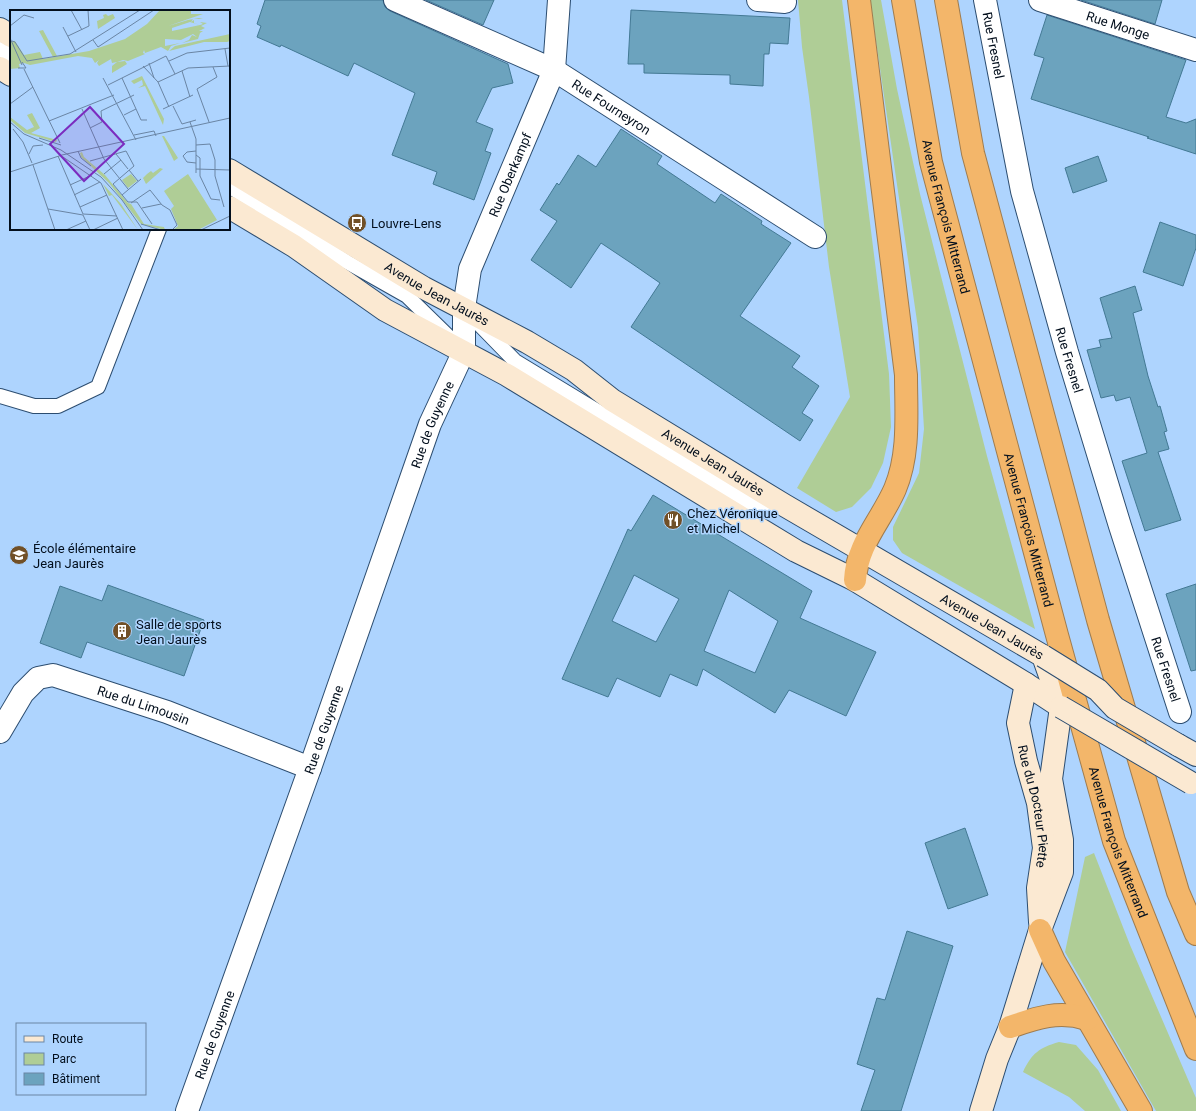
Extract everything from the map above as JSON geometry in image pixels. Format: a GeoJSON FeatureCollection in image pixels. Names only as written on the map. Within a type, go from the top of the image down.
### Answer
{"type":"FeatureCollection","features":[{"type":"Feature","properties":{"kind":"highway"},"geometry":{"type":"LineString","coordinates":[[855,580],[856,564],[860,551],[894,489],[904,460],[906,431],[906,375],[859,0]]}},
{"type":"Feature","properties":{"kind":"highway","name":"Avenue François Mitterrand"},"geometry":{"type":"LineString","coordinates":[[902,0],[931,162],[1114,842],[1196,1049]]}},
{"type":"Feature","properties":{"kind":"highway"},"geometry":{"type":"LineString","coordinates":[[946,0],[973,153],[1090,590],[1178,892],[1196,934]]}},
{"type":"Feature","properties":{"kind":"highway"},"geometry":{"type":"LineString","coordinates":[[1040,930],[1054,962],[1141,1111]]}},
{"type":"Feature","properties":{"kind":"highway"},"geometry":{"type":"LineString","coordinates":[[1010,1027],[1040,1017],[1056,1014],[1074,1015],[1087,1019]]}},
{"type":"Feature","properties":{"kind":"main road"},"geometry":{"type":"LineString","coordinates":[[0,29],[10,35]]}},
{"type":"Feature","properties":{"kind":"main road"},"geometry":{"type":"LineString","coordinates":[[0,68],[10,74]]}},
{"type":"Feature","properties":{"kind":"main road","name":"Avenue Jean Jaurès"},"geometry":{"type":"LineString","coordinates":[[230,171],[424,288],[464,308],[574,370],[612,400],[860,551],[1098,690],[1115,708],[1187,750]]}},
{"type":"Feature","properties":{"kind":"main road"},"geometry":{"type":"LineString","coordinates":[[230,208],[294,246],[385,310],[507,375],[796,551],[855,580],[1026,684],[1061,707],[1193,785]]}},
{"type":"Feature","properties":{"kind":"main road"},"geometry":{"type":"LineString","coordinates":[[1042,656],[1061,707]]}},
{"type":"Feature","properties":{"kind":"main road"},"geometry":{"type":"LineString","coordinates":[[1026,684],[1050,678],[1092,703],[1115,708]]}},
{"type":"Feature","properties":{"kind":"main road","name":"Rue du Docteur Piette"},"geometry":{"type":"LineString","coordinates":[[1026,684],[1018,723],[1024,755],[1038,803],[1044,848],[1038,888],[1040,930]]}},
{"type":"Feature","properties":{"kind":"main road","name":"Rue du Docteur Piette"},"geometry":{"type":"LineString","coordinates":[[981,1111],[997,1058],[1010,1027],[1040,930],[1062,872],[1062,840],[1051,779],[1061,707]]}},
{"type":"Feature","properties":{"kind":"street","name":"Rue Fourneyron"},"geometry":{"type":"LineString","coordinates":[[395,0],[554,70],[816,237]]}},
{"type":"Feature","properties":{"kind":"street","name":"Rue Oberkampf"},"geometry":{"type":"LineString","coordinates":[[464,351],[464,308],[470,269],[554,70],[559,0]]}},
{"type":"Feature","properties":{"kind":"street"},"geometry":{"type":"LineString","coordinates":[[758,0],[785,2]]}},
{"type":"Feature","properties":{"kind":"street","name":"Rue Fresnel"},"geometry":{"type":"LineString","coordinates":[[985,0],[1024,199],[1066,352],[1180,712]]}},
{"type":"Feature","properties":{"kind":"street","name":"Rue Monge"},"geometry":{"type":"LineString","coordinates":[[1040,0],[1196,50]]}},
{"type":"Feature","properties":{"kind":"street","name":"Rue de Guyenne"},"geometry":{"type":"LineString","coordinates":[[187,1111],[310,768],[432,418],[464,351]]}},
{"type":"Feature","properties":{"kind":"street","name":"Rue du Limousin"},"geometry":{"type":"LineString","coordinates":[[0,732],[23,693],[38,678],[53,675],[167,712],[310,768]]}},
{"type":"Feature","properties":{"kind":"lane"},"geometry":{"type":"LineString","coordinates":[[0,49],[10,55]]}},
{"type":"Feature","properties":{"kind":"lane"},"geometry":{"type":"LineString","coordinates":[[230,187],[347,262],[407,296],[464,351]]}},
{"type":"Feature","properties":{"kind":"lane"},"geometry":{"type":"LineString","coordinates":[[0,396],[34,406],[58,406],[98,387],[160,230]]}},
{"type":"Feature","properties":{"kind":"green space"},"geometry":{"type":"Polygon","coordinates":[[[798,0],[842,0],[889,374],[891,427],[883,463],[871,488],[852,507],[836,512],[797,488],[850,397],[829,267],[802,47],[798,0]]]}},
{"type":"Feature","properties":{"kind":"green space"},"geometry":{"type":"Polygon","coordinates":[[[870,0],[881,0],[897,89],[920,194],[987,456],[1035,629],[902,553],[893,540],[893,527],[919,473],[924,429],[918,328],[870,0]]]}},
{"type":"Feature","properties":{"kind":"green space"},"geometry":{"type":"Polygon","coordinates":[[[1094,853],[1130,945],[1196,1098],[1196,1111],[1156,1111],[1065,952],[1085,857],[1094,853]]]}},
{"type":"Feature","properties":{"kind":"green space"},"geometry":{"type":"Polygon","coordinates":[[[1059,1042],[1076,1045],[1098,1070],[1121,1111],[1085,1111],[1069,1097],[1023,1072],[1037,1052],[1059,1042]]]}},
{"type":"Feature","properties":{"kind":"building"},"geometry":{"type":"Polygon","coordinates":[[[265,0],[383,0],[385,7],[390,11],[508,64],[513,83],[492,88],[476,122],[493,129],[485,151],[491,153],[474,200],[433,184],[437,172],[392,155],[415,93],[354,63],[348,76],[281,45],[280,47],[257,37],[261,26],[257,24],[265,0]]]}},
{"type":"Feature","properties":{"kind":"building"},"geometry":{"type":"Polygon","coordinates":[[[426,0],[494,0],[483,25],[426,0]]]}},
{"type":"Feature","properties":{"kind":"building"},"geometry":{"type":"Polygon","coordinates":[[[1081,0],[1162,0],[1155,24],[1081,0]]]}},
{"type":"Feature","properties":{"kind":"building"},"geometry":{"type":"Polygon","coordinates":[[[631,10],[790,18],[788,44],[770,43],[769,54],[764,54],[763,86],[730,84],[730,75],[644,73],[644,64],[628,64],[631,10]]]}},
{"type":"Feature","properties":{"kind":"building"},"geometry":{"type":"Polygon","coordinates":[[[1047,15],[1186,60],[1166,117],[1186,123],[1196,119],[1196,154],[1147,138],[1149,137],[1031,99],[1044,58],[1034,55],[1047,15]]]}},
{"type":"Feature","properties":{"kind":"building"},"geometry":{"type":"Polygon","coordinates":[[[621,129],[662,156],[657,164],[715,203],[721,194],[762,221],[761,224],[791,243],[740,316],[800,356],[792,367],[819,386],[802,413],[813,420],[800,441],[631,327],[660,283],[631,263],[601,243],[571,288],[531,260],[557,221],[540,210],[557,183],[559,185],[578,155],[596,167],[621,129]]]}},
{"type":"Feature","properties":{"kind":"building"},"geometry":{"type":"Polygon","coordinates":[[[1098,156],[1107,181],[1073,193],[1065,168],[1098,156]]]}},
{"type":"Feature","properties":{"kind":"building"},"geometry":{"type":"Polygon","coordinates":[[[1160,222],[1196,235],[1196,248],[1183,286],[1143,272],[1160,222]]]}},
{"type":"Feature","properties":{"kind":"building"},"geometry":{"type":"Polygon","coordinates":[[[1135,286],[1142,310],[1133,313],[1148,376],[1158,407],[1160,406],[1167,431],[1164,432],[1169,449],[1158,452],[1181,520],[1145,531],[1122,461],[1147,453],[1130,397],[1116,401],[1114,395],[1101,398],[1087,350],[1101,347],[1099,340],[1112,338],[1100,298],[1135,286]]]}},
{"type":"Feature","properties":{"kind":"building"},"geometry":{"type":"Polygon","coordinates":[[[653,495],[812,591],[800,618],[876,652],[846,716],[789,690],[775,713],[703,669],[697,686],[670,674],[660,697],[617,678],[608,697],[562,679],[628,529],[631,531],[653,495]],[[634,575],[612,621],[656,642],[679,599],[634,575]],[[729,590],[704,651],[755,673],[778,621],[729,590]]]}},
{"type":"Feature","properties":{"kind":"building"},"geometry":{"type":"Polygon","coordinates":[[[1196,584],[1196,670],[1191,671],[1166,594],[1196,584]]]}},
{"type":"Feature","properties":{"kind":"building","name":"Salle de sports Jean Jaurès"},"geometry":{"type":"Polygon","coordinates":[[[108,585],[204,620],[184,676],[87,642],[81,658],[40,643],[60,586],[102,601],[108,585]]]}},
{"type":"Feature","properties":{"kind":"building"},"geometry":{"type":"Polygon","coordinates":[[[965,828],[988,895],[948,909],[925,843],[965,828]]]}},
{"type":"Feature","properties":{"kind":"building"},"geometry":{"type":"Polygon","coordinates":[[[907,931],[953,946],[901,1111],[861,1111],[875,1070],[857,1064],[877,998],[885,1000],[907,931]]]}},
{"type":"Feature","properties":{"kind":"place","name":"Louvre-Lens"},"geometry":{"type":"Point","coordinates":[357,223]}},
{"type":"Feature","properties":{"kind":"place","name":"Chez Véronique et Michel"},"geometry":{"type":"Point","coordinates":[673,520]}},
{"type":"Feature","properties":{"kind":"place","name":"École élémentaire Jean Jaurès"},"geometry":{"type":"Point","coordinates":[19,555]}},
{"type":"Feature","properties":{"kind":"place","name":"Salle de sports Jean Jaurès"},"geometry":{"type":"Point","coordinates":[122,631]}}]}
